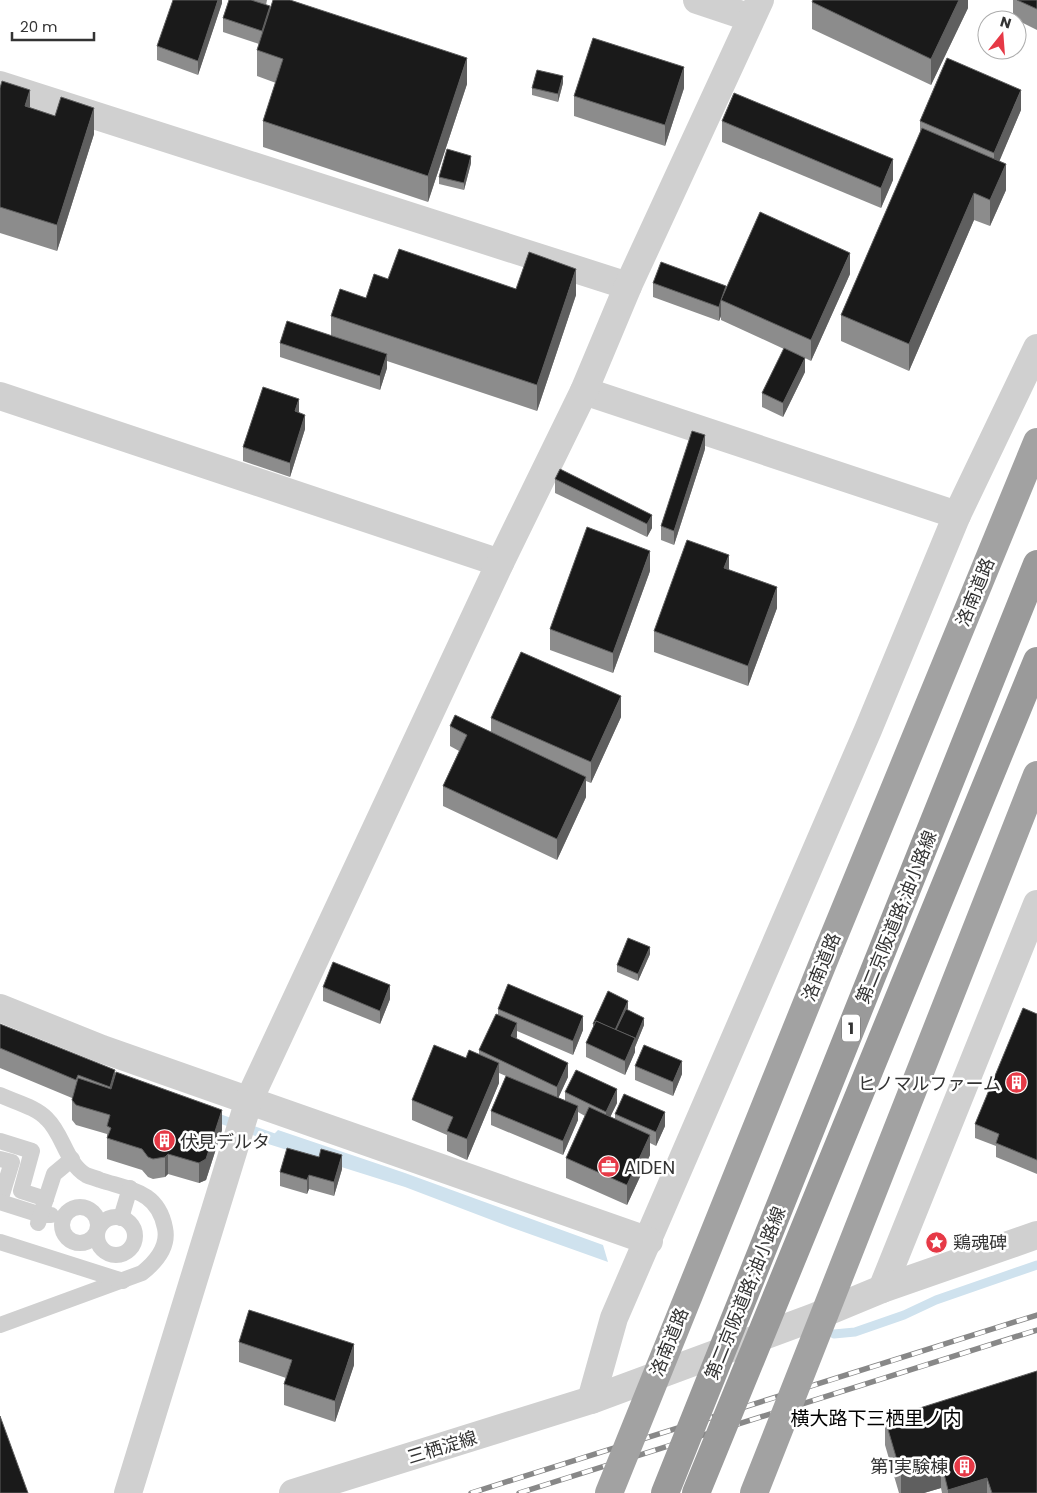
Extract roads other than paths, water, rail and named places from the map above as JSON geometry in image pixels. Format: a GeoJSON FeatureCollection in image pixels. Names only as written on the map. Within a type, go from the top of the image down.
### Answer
{"type":"FeatureCollection","features":[{"type":"Feature","properties":{"kind":"highway","name":"洛南道路"},"geometry":{"type":"LineString","coordinates":[[609,1493],[829,948],[1037,442]]}},
{"type":"Feature","properties":{"kind":"highway","name":"第二京阪道路;油小路線"},"geometry":{"type":"LineString","coordinates":[[665,1493],[1037,564]]}},
{"type":"Feature","properties":{"kind":"highway","name":"第二京阪道路;油小路線"},"geometry":{"type":"LineString","coordinates":[[696,1493],[1037,661]]}},
{"type":"Feature","properties":{"kind":"highway"},"geometry":{"type":"LineString","coordinates":[[754,1493],[1037,775]]}},
{"type":"Feature","properties":{"kind":"street"},"geometry":{"type":"LineString","coordinates":[[128,1493],[249,1100],[500,563],[584,391],[628,286],[755,9],[697,0]]}},
{"type":"Feature","properties":{"kind":"street"},"geometry":{"type":"LineString","coordinates":[[0,85],[628,286]]}},
{"type":"Feature","properties":{"kind":"street"},"geometry":{"type":"LineString","coordinates":[[591,1400],[614,1318],[649,1241],[868,730],[957,515],[1037,348]]}},
{"type":"Feature","properties":{"kind":"street"},"geometry":{"type":"LineString","coordinates":[[584,391],[957,515]]}},
{"type":"Feature","properties":{"kind":"street"},"geometry":{"type":"LineString","coordinates":[[0,396],[500,563]]}},
{"type":"Feature","properties":{"kind":"street"},"geometry":{"type":"LineString","coordinates":[[882,1289],[1037,904]]}},
{"type":"Feature","properties":{"kind":"street"},"geometry":{"type":"LineString","coordinates":[[0,1008],[102,1048],[649,1241]]}},
{"type":"Feature","properties":{"kind":"street","name":"三栖淀線"},"geometry":{"type":"LineString","coordinates":[[293,1493],[591,1400],[812,1318],[882,1289],[1037,1235]]}},
{"type":"Feature","properties":{"kind":"lane"},"geometry":{"type":"LineString","coordinates":[[0,1095],[38,1112],[47,1119],[72,1159],[86,1175],[142,1193],[157,1206],[163,1218],[166,1233],[163,1248],[153,1265],[142,1273],[0,1325]]}},
{"type":"Feature","properties":{"kind":"lane"},"geometry":{"type":"LineString","coordinates":[[0,1141],[32,1151],[21,1191],[46,1199]]}},
{"type":"Feature","properties":{"kind":"lane"},"geometry":{"type":"LineString","coordinates":[[0,1158],[12,1162],[0,1201],[40,1219],[51,1215],[63,1219]]}},
{"type":"Feature","properties":{"kind":"lane"},"geometry":{"type":"LineString","coordinates":[[40,1219],[54,1174],[72,1159]]}},
{"type":"Feature","properties":{"kind":"lane"},"geometry":{"type":"LineString","coordinates":[[121,1218],[130,1188]]}},
{"type":"Feature","properties":{"kind":"lane"},"geometry":{"type":"LineString","coordinates":[[98,1230],[97,1236],[101,1247],[112,1254],[124,1253],[133,1244],[135,1237],[132,1225],[121,1218],[110,1217],[101,1224],[98,1230],[96,1234],[86,1242],[75,1242],[65,1236],[62,1224],[63,1219],[70,1209],[82,1206],[89,1208],[97,1217],[99,1223],[98,1230]]}},
{"type":"Feature","properties":{"kind":"lane"},"geometry":{"type":"LineString","coordinates":[[0,1242],[123,1281]]}},
{"type":"Feature","properties":{"kind":"water"},"geometry":{"type":"Polygon","coordinates":[[[278,1130],[405,1173],[603,1245],[608,1262],[405,1187],[265,1143],[278,1130]]]}},
{"type":"Feature","properties":{"kind":"waterway"},"geometry":{"type":"LineString","coordinates":[[212,1116],[280,1140]]}},
{"type":"Feature","properties":{"kind":"waterway"},"geometry":{"type":"LineString","coordinates":[[834,1334],[855,1332],[904,1315],[936,1300],[1037,1265]]}},
{"type":"Feature","properties":{"kind":"railway"},"geometry":{"type":"LineString","coordinates":[[471,1493],[1037,1315]]}},
{"type":"Feature","properties":{"kind":"railway"},"geometry":{"type":"LineString","coordinates":[[519,1493],[1037,1330]]}},
{"type":"Feature","properties":{"kind":"place","name":"ヒノマルファーム"},"geometry":{"type":"Point","coordinates":[1017,1083]}},
{"type":"Feature","properties":{"kind":"place","name":"伏見デルタ"},"geometry":{"type":"Point","coordinates":[164,1141]}},
{"type":"Feature","properties":{"kind":"place","name":"AIDEN"},"geometry":{"type":"Point","coordinates":[608,1167]}},
{"type":"Feature","properties":{"kind":"place","name":"鶏魂碑"},"geometry":{"type":"Point","coordinates":[937,1242]}},
{"type":"Feature","properties":{"kind":"place","name":"第1実験棟"},"geometry":{"type":"Point","coordinates":[964,1466]}},
{"type":"Feature","properties":{"kind":"district","name":"横大路下三栖里ノ内"},"geometry":{"type":"Point","coordinates":[876,1418]}}]}
